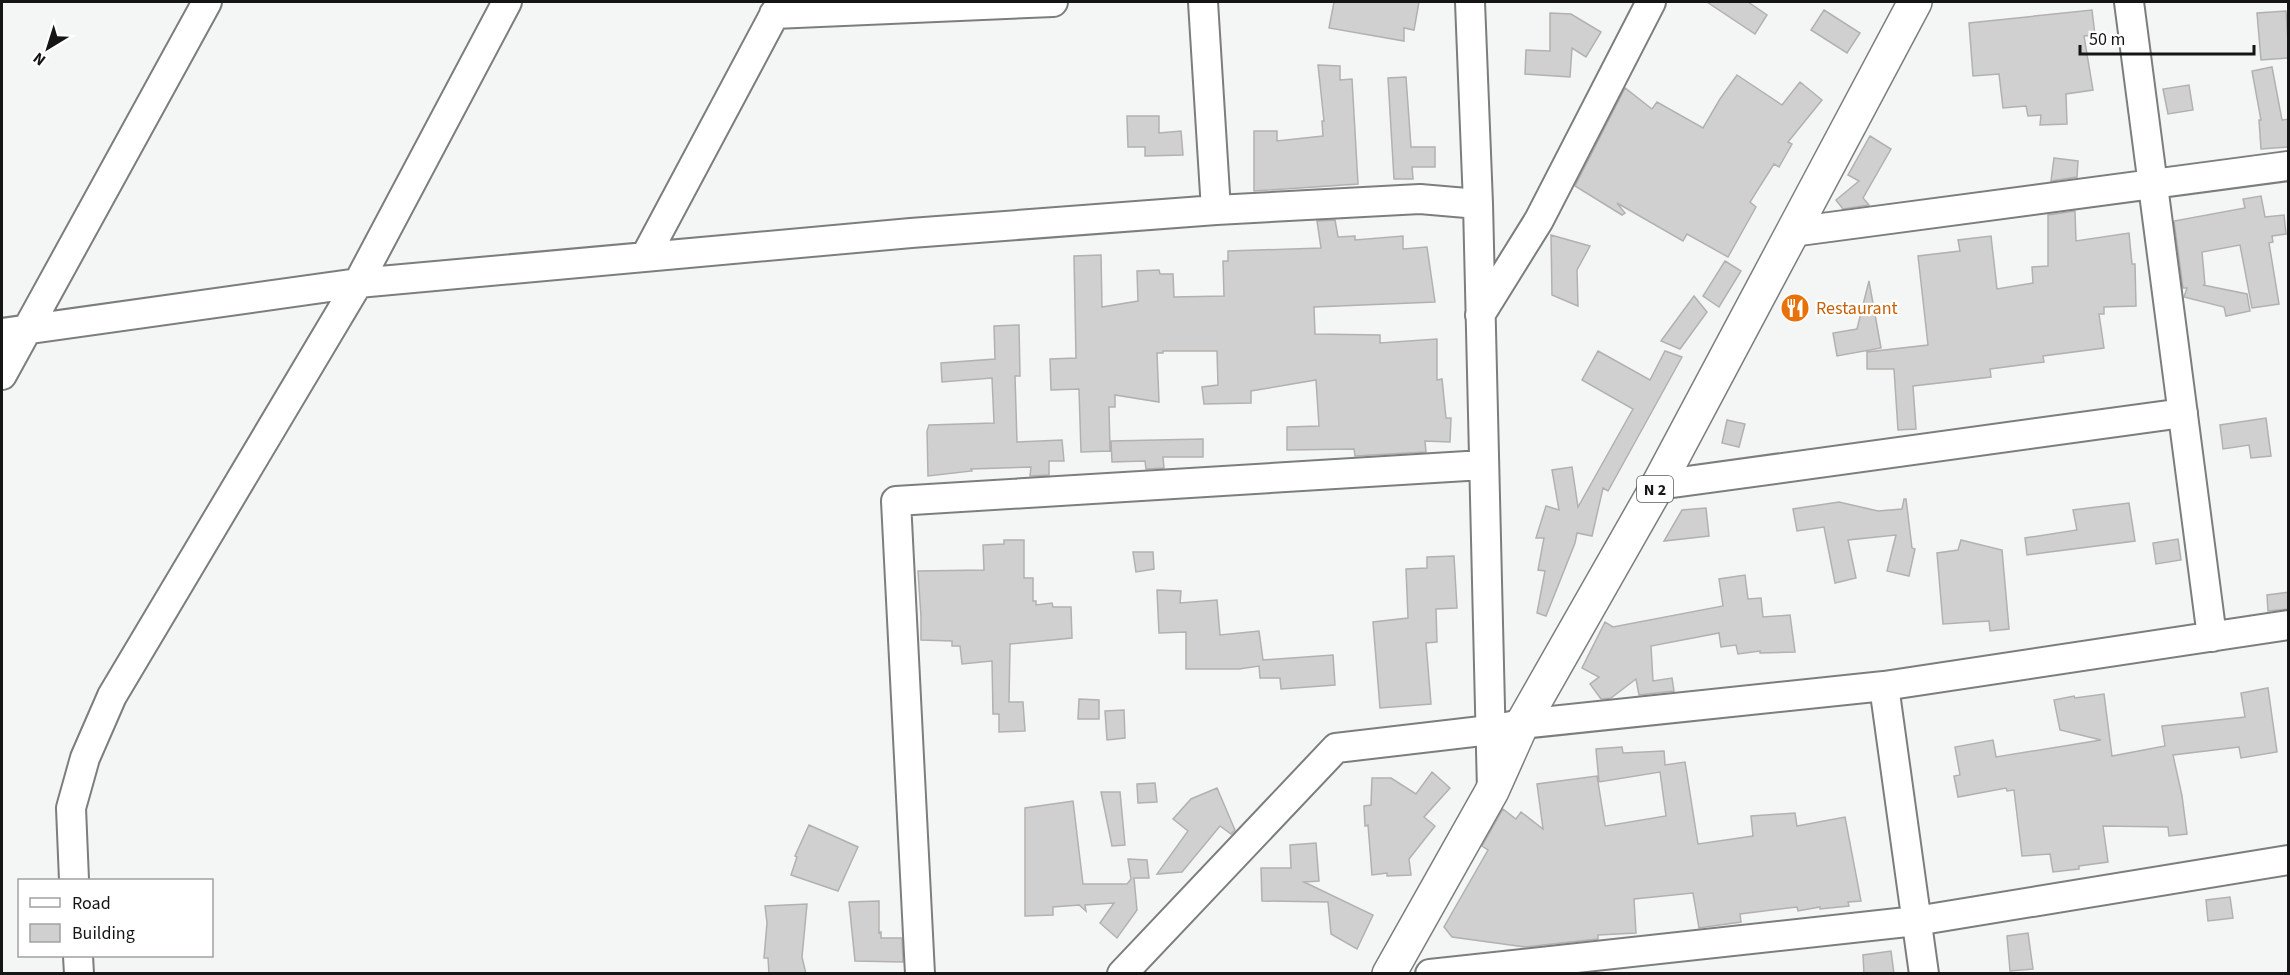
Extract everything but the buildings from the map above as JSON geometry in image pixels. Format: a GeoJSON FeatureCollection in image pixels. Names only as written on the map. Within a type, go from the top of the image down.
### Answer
{"type":"FeatureCollection","features":[{"type":"Feature","properties":{"kind":"main road","name":"N 2"},"geometry":{"type":"LineString","coordinates":[[1389,974],[1492,791],[1522,724],[1658,485],[1915,2]]}},
{"type":"Feature","properties":{"kind":"street"},"geometry":{"type":"LineString","coordinates":[[2,375],[15,332],[207,2]]}},
{"type":"Feature","properties":{"kind":"street"},"geometry":{"type":"LineString","coordinates":[[74,879],[71,808],[85,758],[112,696],[358,283],[507,2]]}},
{"type":"Feature","properties":{"kind":"street"},"geometry":{"type":"LineString","coordinates":[[645,257],[778,8],[1053,2]]}},
{"type":"Feature","properties":{"kind":"street"},"geometry":{"type":"LineString","coordinates":[[1203,2],[1216,210]]}},
{"type":"Feature","properties":{"kind":"street"},"geometry":{"type":"LineString","coordinates":[[1470,2],[1478,204],[1492,791]]}},
{"type":"Feature","properties":{"kind":"street"},"geometry":{"type":"LineString","coordinates":[[1479,315],[1539,220],[1651,2]]}},
{"type":"Feature","properties":{"kind":"street"},"geometry":{"type":"LineString","coordinates":[[2129,2],[2212,637]]}},
{"type":"Feature","properties":{"kind":"street"},"geometry":{"type":"LineString","coordinates":[[1792,232],[2289,166]]}},
{"type":"Feature","properties":{"kind":"street"},"geometry":{"type":"LineString","coordinates":[[15,332],[358,283],[911,233],[1216,210],[1420,199],[1478,204]]}},
{"type":"Feature","properties":{"kind":"street"},"geometry":{"type":"LineString","coordinates":[[1658,485],[2183,413]]}},
{"type":"Feature","properties":{"kind":"street"},"geometry":{"type":"LineString","coordinates":[[920,974],[896,501],[1483,465]]}},
{"type":"Feature","properties":{"kind":"street"},"geometry":{"type":"LineString","coordinates":[[1122,974],[1336,748],[1490,730],[1522,724],[1884,686],[2289,625]]}},
{"type":"Feature","properties":{"kind":"street"},"geometry":{"type":"LineString","coordinates":[[1884,686],[1924,974]]}},
{"type":"Feature","properties":{"kind":"street"},"geometry":{"type":"LineString","coordinates":[[1430,974],[1916,921],[2289,860]]}},
{"type":"Feature","properties":{"kind":"street"},"geometry":{"type":"LineString","coordinates":[[78,957],[79,974]]}},
{"type":"Feature","properties":{"kind":"place","name":"Restaurant"},"geometry":{"type":"Point","coordinates":[1795,308]}}]}
